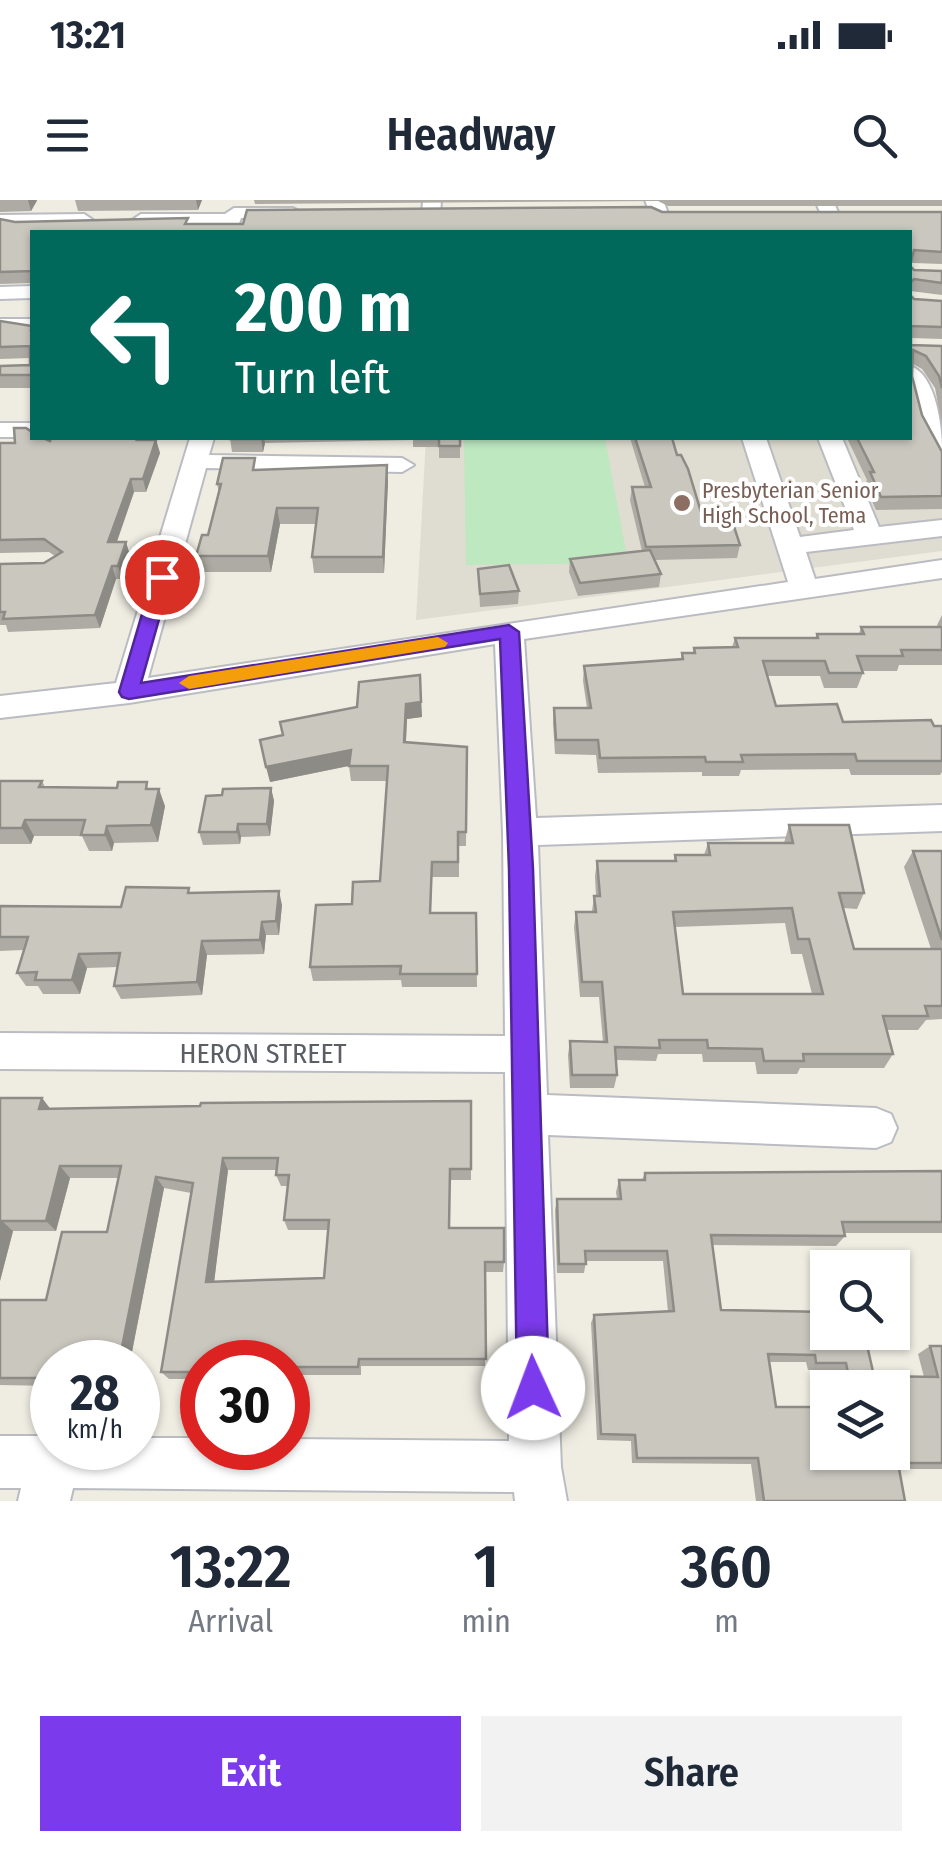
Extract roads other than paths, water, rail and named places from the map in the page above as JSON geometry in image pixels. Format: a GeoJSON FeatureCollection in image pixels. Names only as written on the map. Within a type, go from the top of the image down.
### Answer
{"type":"FeatureCollection","features":[{"type":"Feature","properties":{"kind":"street"},"geometry":{"type":"LineString","coordinates":[[0,222],[305,214]]}},
{"type":"Feature","properties":{"kind":"street"},"geometry":{"type":"LineString","coordinates":[[0,293],[30,292]]}},
{"type":"Feature","properties":{"kind":"street"},"geometry":{"type":"LineString","coordinates":[[0,324],[30,325]]}},
{"type":"Feature","properties":{"kind":"street"},"geometry":{"type":"LineString","coordinates":[[912,377],[942,443]]}},
{"type":"Feature","properties":{"kind":"street"},"geometry":{"type":"LineString","coordinates":[[0,430],[30,430]]}},
{"type":"Feature","properties":{"kind":"street"},"geometry":{"type":"LineString","coordinates":[[755,440],[805,590]]}},
{"type":"Feature","properties":{"kind":"street"},"geometry":{"type":"LineString","coordinates":[[831,440],[870,537]]}},
{"type":"Feature","properties":{"kind":"street"},"geometry":{"type":"LineString","coordinates":[[129,692],[198,450],[402,466]]}},
{"type":"Feature","properties":{"kind":"street"},"geometry":{"type":"LineString","coordinates":[[790,546],[942,528]]}},
{"type":"Feature","properties":{"kind":"street"},"geometry":{"type":"LineString","coordinates":[[0,707],[129,692],[942,569]]}},
{"type":"Feature","properties":{"kind":"street"},"geometry":{"type":"LineString","coordinates":[[0,1462],[48,1482],[538,1484],[520,832],[509,632]]}},
{"type":"Feature","properties":{"kind":"street"},"geometry":{"type":"LineString","coordinates":[[520,832],[942,818]]}},
{"type":"Feature","properties":{"kind":"street","name":"HERON STREET"},"geometry":{"type":"LineString","coordinates":[[0,1051],[526,1054]]}},
{"type":"Feature","properties":{"kind":"street"},"geometry":{"type":"LineString","coordinates":[[525,1114],[876,1128]]}},
{"type":"Feature","properties":{"kind":"place","name":"Presbyterian Senior High School, Tema"},"geometry":{"type":"Point","coordinates":[682,503]}}]}
